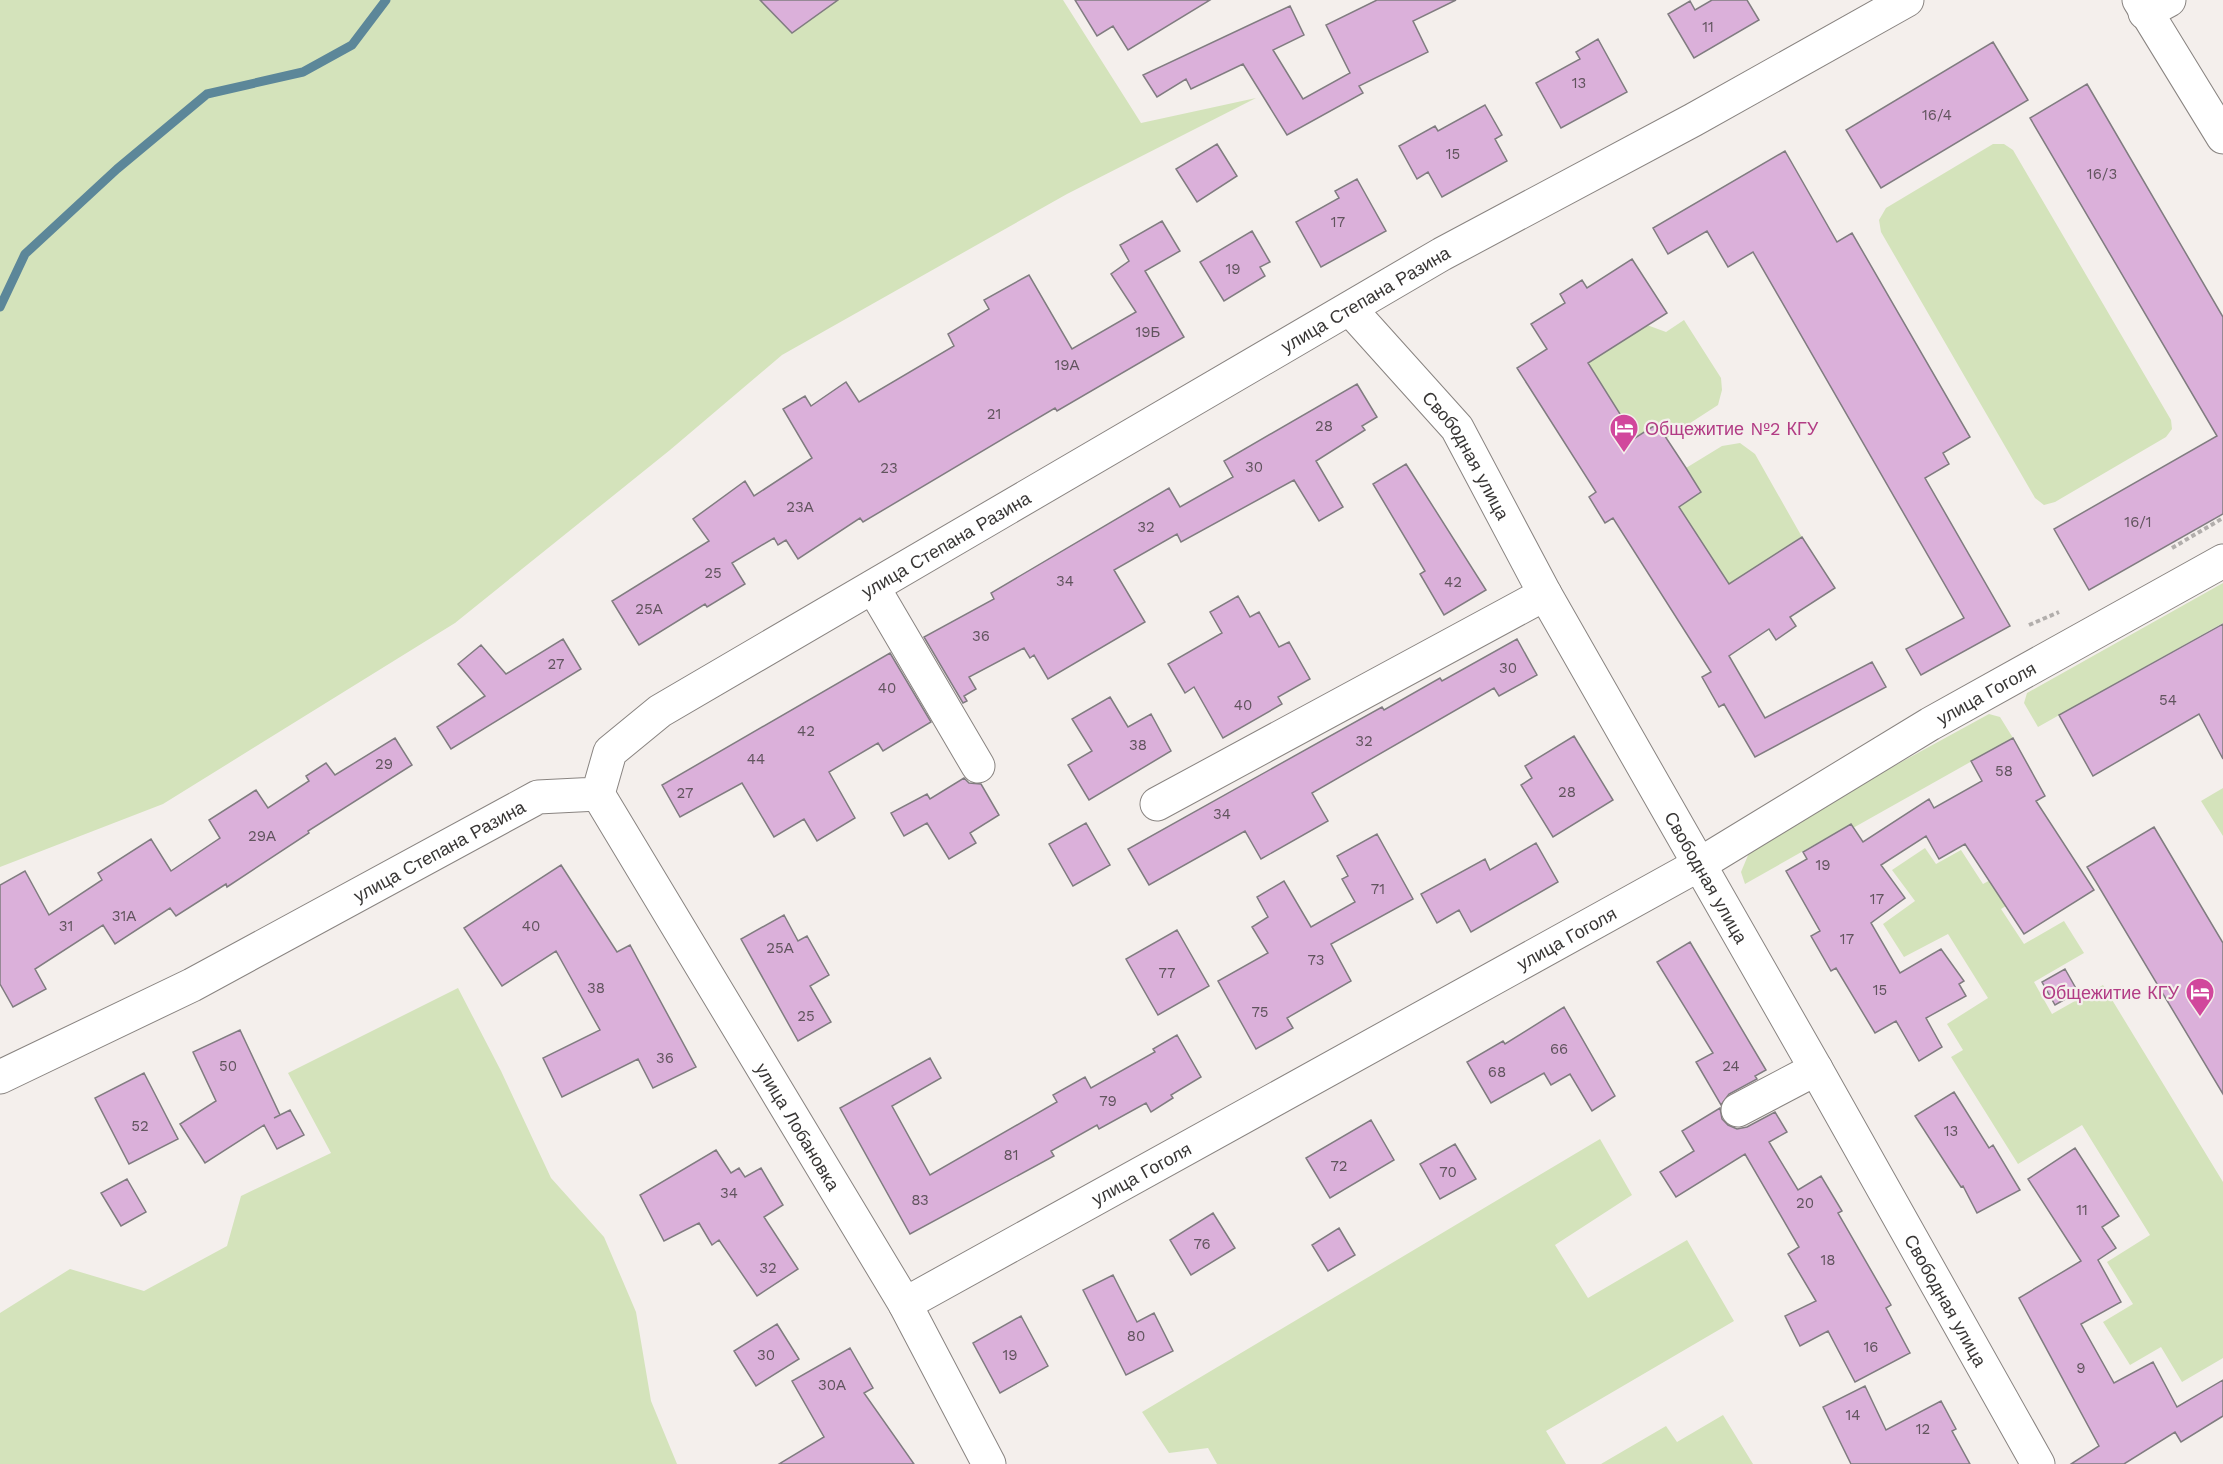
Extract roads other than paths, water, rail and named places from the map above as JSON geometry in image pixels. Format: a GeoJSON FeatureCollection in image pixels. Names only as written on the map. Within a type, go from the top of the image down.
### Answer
{"type":"FeatureCollection","features":[{"type":"Feature","properties":{"kind":"street","name":"улица Степана Разина"},"geometry":{"type":"LineString","coordinates":[[0,1077],[192,985],[538,797],[598,794],[610,752],[660,711],[1442,254],[1694,120],[1907,0]]}},
{"type":"Feature","properties":{"kind":"street"},"geometry":{"type":"LineString","coordinates":[[2151,4],[2223,137]]}},
{"type":"Feature","properties":{"kind":"street","name":"Свободная улица"},"geometry":{"type":"LineString","coordinates":[[1350,309],[1457,428],[1545,594],[2038,1464]]}},
{"type":"Feature","properties":{"kind":"street","name":"улица Гоголя"},"geometry":{"type":"LineString","coordinates":[[904,1304],[1700,864],[1930,724],[2223,561]]}},
{"type":"Feature","properties":{"kind":"street"},"geometry":{"type":"LineString","coordinates":[[873,587],[978,766]]}},
{"type":"Feature","properties":{"kind":"street"},"geometry":{"type":"LineString","coordinates":[[1157,804],[1545,594]]}},
{"type":"Feature","properties":{"kind":"street","name":"улица Лобановка"},"geometry":{"type":"LineString","coordinates":[[598,794],[904,1304],[989,1464]]}},
{"type":"Feature","properties":{"kind":"street"},"geometry":{"type":"LineString","coordinates":[[1738,1110],[1816,1069]]}},
{"type":"Feature","properties":{"kind":"waterway"},"geometry":{"type":"LineString","coordinates":[[0,307],[25,254],[117,169],[207,94],[303,72],[352,45],[386,0]]}},
{"type":"Feature","properties":{"kind":"place","name":"Общежитие №2 КГУ"},"geometry":{"type":"Point","coordinates":[1624,454]}},
{"type":"Feature","properties":{"kind":"place","name":"Общежитие КГУ"},"geometry":{"type":"Point","coordinates":[2200,1018]}}]}
